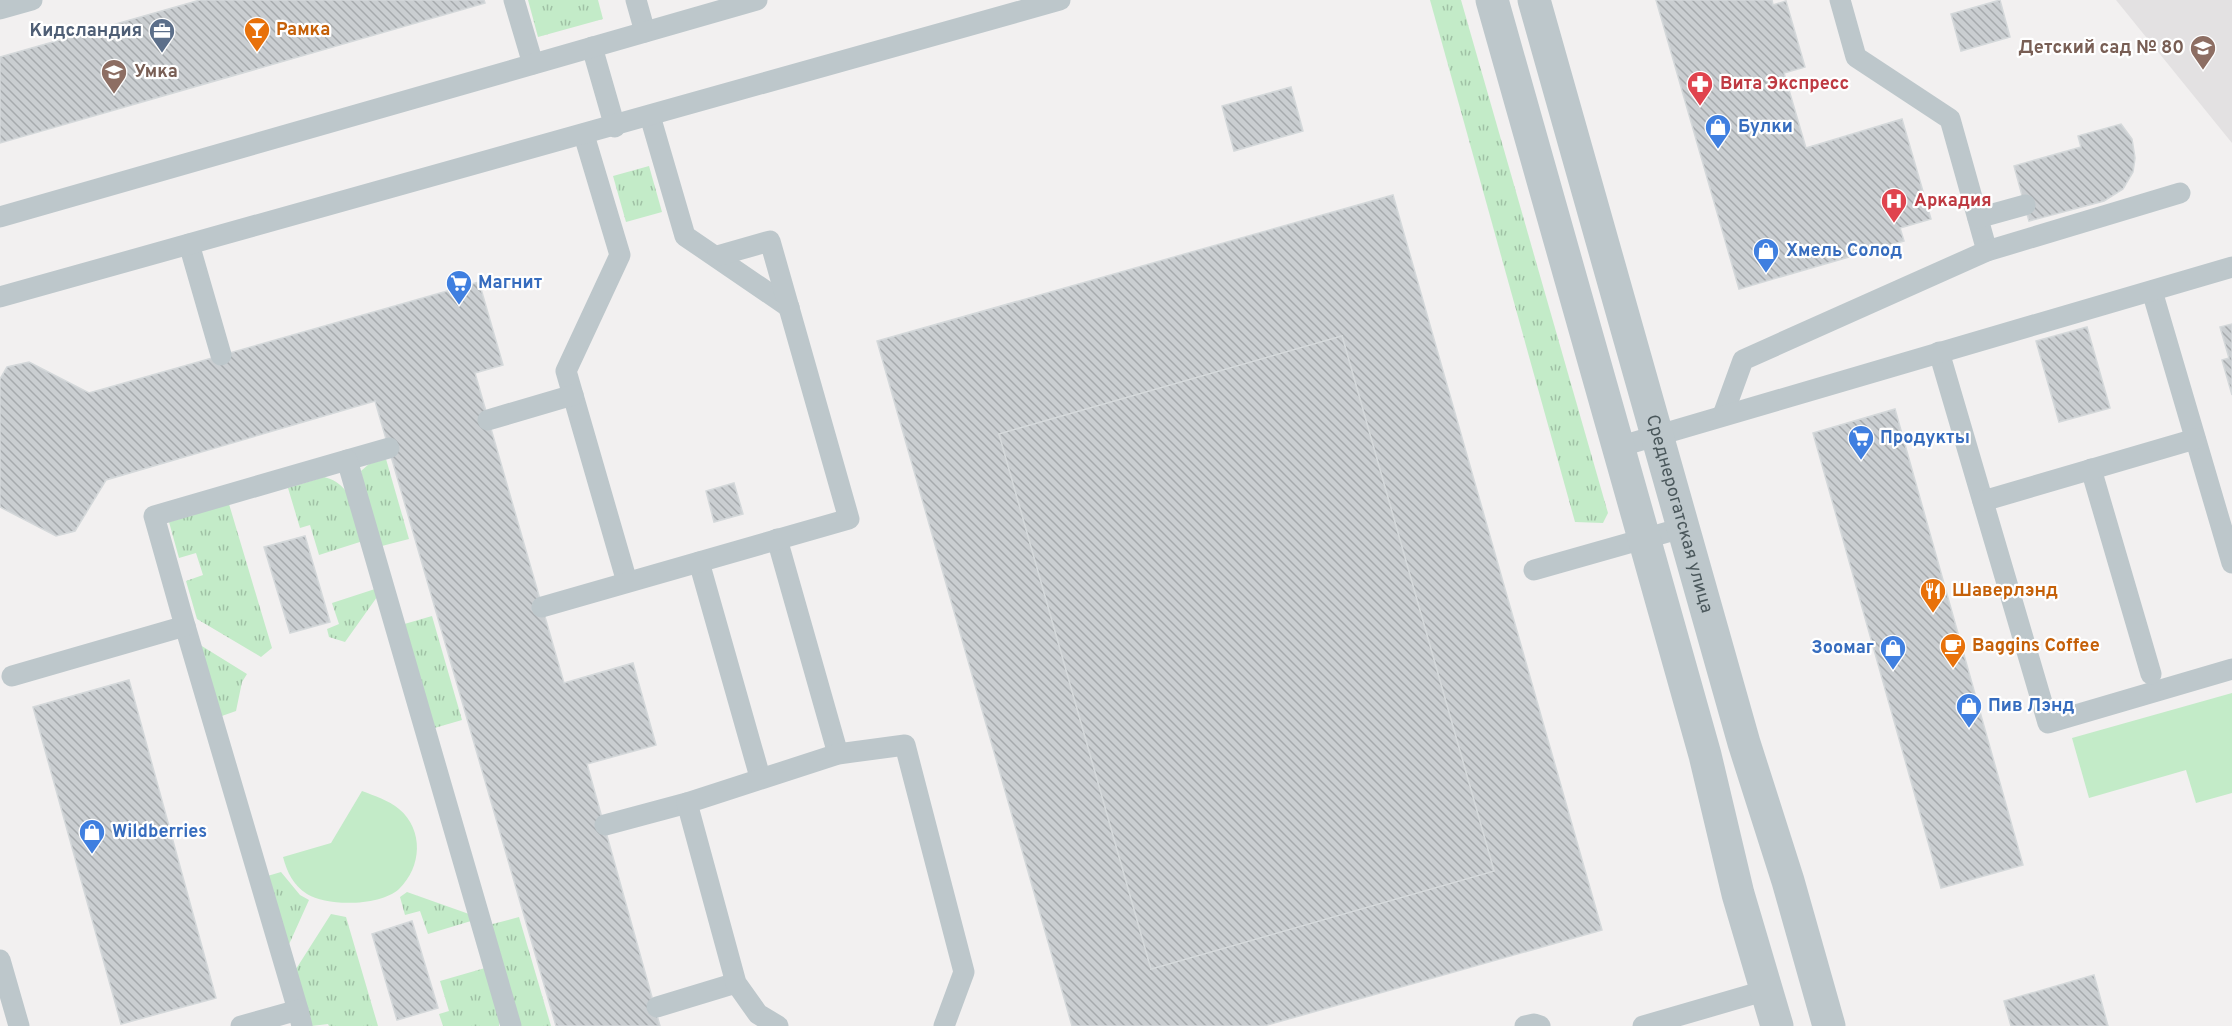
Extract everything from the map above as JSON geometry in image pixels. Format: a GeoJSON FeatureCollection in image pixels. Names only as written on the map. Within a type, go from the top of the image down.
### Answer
{"type":"FeatureCollection","features":[{"type":"Feature","properties":{"kind":"street"},"geometry":{"type":"LineString","coordinates":[[1492,0],[1644,538],[1704,755],[1738,894],[1777,1026]]}},
{"type":"Feature","properties":{"kind":"street","name":"Среднерогатская улица"},"geometry":{"type":"LineString","coordinates":[[1534,0],[1682,528],[1744,743],[1788,881],[1828,1026]]}},
{"type":"Feature","properties":{"kind":"lane"},"geometry":{"type":"LineString","coordinates":[[0,9],[32,0]]}},
{"type":"Feature","properties":{"kind":"lane"},"geometry":{"type":"LineString","coordinates":[[514,0],[533,64]]}},
{"type":"Feature","properties":{"kind":"lane"},"geometry":{"type":"LineString","coordinates":[[636,0],[645,32]]}},
{"type":"Feature","properties":{"kind":"lane"},"geometry":{"type":"LineString","coordinates":[[0,217],[757,0]]}},
{"type":"Feature","properties":{"kind":"lane"},"geometry":{"type":"LineString","coordinates":[[0,297],[615,127],[1060,0]]}},
{"type":"Feature","properties":{"kind":"lane"},"geometry":{"type":"LineString","coordinates":[[1840,0],[1856,57],[1950,119],[1987,251]]}},
{"type":"Feature","properties":{"kind":"lane"},"geometry":{"type":"LineString","coordinates":[[592,47],[615,127]]}},
{"type":"Feature","properties":{"kind":"lane"},"geometry":{"type":"LineString","coordinates":[[650,116],[686,236],[789,307]]}},
{"type":"Feature","properties":{"kind":"lane"},"geometry":{"type":"LineString","coordinates":[[584,135],[620,255],[566,371],[627,582]]}},
{"type":"Feature","properties":{"kind":"lane"},"geometry":{"type":"LineString","coordinates":[[1723,416],[1743,360],[1987,251],[2180,193]]}},
{"type":"Feature","properties":{"kind":"lane"},"geometry":{"type":"LineString","coordinates":[[1978,218],[2025,205]]}},
{"type":"Feature","properties":{"kind":"lane"},"geometry":{"type":"LineString","coordinates":[[542,607],[849,519],[770,240],[717,256]]}},
{"type":"Feature","properties":{"kind":"lane"},"geometry":{"type":"LineString","coordinates":[[189,244],[221,355]]}},
{"type":"Feature","properties":{"kind":"lane"},"geometry":{"type":"LineString","coordinates":[[1618,447],[1940,352],[2055,327],[2152,291],[2232,267]]}},
{"type":"Feature","properties":{"kind":"lane"},"geometry":{"type":"LineString","coordinates":[[2152,291],[2232,563]]}},
{"type":"Feature","properties":{"kind":"lane"},"geometry":{"type":"LineString","coordinates":[[1940,352],[2048,723],[2232,669]]}},
{"type":"Feature","properties":{"kind":"lane"},"geometry":{"type":"LineString","coordinates":[[489,420],[573,395]]}},
{"type":"Feature","properties":{"kind":"lane"},"geometry":{"type":"LineString","coordinates":[[1983,501],[2195,439]]}},
{"type":"Feature","properties":{"kind":"lane"},"geometry":{"type":"LineString","coordinates":[[241,1026],[300,1018],[154,516],[389,448]]}},
{"type":"Feature","properties":{"kind":"lane"},"geometry":{"type":"LineString","coordinates":[[347,460],[511,1026]]}},
{"type":"Feature","properties":{"kind":"lane"},"geometry":{"type":"LineString","coordinates":[[2091,469],[2151,674]]}},
{"type":"Feature","properties":{"kind":"lane"},"geometry":{"type":"LineString","coordinates":[[1534,570],[1682,528]]}},
{"type":"Feature","properties":{"kind":"lane"},"geometry":{"type":"LineString","coordinates":[[777,539],[838,754]]}},
{"type":"Feature","properties":{"kind":"lane"},"geometry":{"type":"LineString","coordinates":[[699,562],[760,777]]}},
{"type":"Feature","properties":{"kind":"lane"},"geometry":{"type":"LineString","coordinates":[[12,676],[185,626]]}},
{"type":"Feature","properties":{"kind":"lane"},"geometry":{"type":"LineString","coordinates":[[605,825],[687,803],[760,777],[838,754],[905,745],[964,972],[944,1026]]}},
{"type":"Feature","properties":{"kind":"lane"},"geometry":{"type":"LineString","coordinates":[[687,803],[736,983],[758,1014],[778,1026]]}},
{"type":"Feature","properties":{"kind":"lane"},"geometry":{"type":"LineString","coordinates":[[0,960],[19,1026]]}},
{"type":"Feature","properties":{"kind":"lane"},"geometry":{"type":"LineString","coordinates":[[657,1007],[736,983]]}},
{"type":"Feature","properties":{"kind":"lane"},"geometry":{"type":"LineString","coordinates":[[1643,1026],[1767,990]]}},
{"type":"Feature","properties":{"kind":"lane"},"geometry":{"type":"LineString","coordinates":[[1525,1026],[1534,1024],[1540,1026]]}},
{"type":"Feature","properties":{"kind":"shaded area","name":"Детский сад № 80"},"geometry":{"type":"Polygon","coordinates":[[[2116,0],[2232,0],[2232,143],[2116,0]]]}},
{"type":"Feature","properties":{"kind":"green space"},"geometry":{"type":"Polygon","coordinates":[[[528,0],[598,0],[603,19],[538,37],[528,0]]]}},
{"type":"Feature","properties":{"kind":"green space"},"geometry":{"type":"Polygon","coordinates":[[[1430,0],[1461,0],[1608,513],[1603,523],[1575,522],[1430,0]]]}},
{"type":"Feature","properties":{"kind":"green space"},"geometry":{"type":"Polygon","coordinates":[[[649,166],[662,212],[626,222],[613,176],[649,166]]]}},
{"type":"Feature","properties":{"kind":"green space"},"geometry":{"type":"Polygon","coordinates":[[[386,459],[409,539],[378,547],[361,471],[369,464],[386,459]]]}},
{"type":"Feature","properties":{"kind":"green space"},"geometry":{"type":"Polygon","coordinates":[[[324,477],[342,486],[348,494],[363,541],[319,555],[310,525],[300,528],[288,488],[324,477]]]}},
{"type":"Feature","properties":{"kind":"green space"},"geometry":{"type":"Polygon","coordinates":[[[229,504],[272,648],[261,657],[197,619],[186,581],[203,575],[196,553],[179,558],[169,522],[229,504]]]}},
{"type":"Feature","properties":{"kind":"green space"},"geometry":{"type":"Polygon","coordinates":[[[375,589],[377,597],[345,642],[329,637],[327,629],[339,624],[332,603],[375,589]]]}},
{"type":"Feature","properties":{"kind":"green space"},"geometry":{"type":"Polygon","coordinates":[[[432,616],[462,720],[431,729],[401,625],[432,616]]]}},
{"type":"Feature","properties":{"kind":"green space"},"geometry":{"type":"Polygon","coordinates":[[[197,643],[247,674],[242,682],[236,711],[219,717],[197,643]]]}},
{"type":"Feature","properties":{"kind":"green space"},"geometry":{"type":"Polygon","coordinates":[[[2232,693],[2232,793],[2196,803],[2186,770],[2089,798],[2072,738],[2232,693]]]}},
{"type":"Feature","properties":{"kind":"green space"},"geometry":{"type":"Polygon","coordinates":[[[362,791],[381,798],[399,809],[413,827],[417,849],[416,860],[407,880],[391,895],[354,903],[327,901],[307,894],[291,878],[283,857],[331,843],[362,791]]]}},
{"type":"Feature","properties":{"kind":"green space"},"geometry":{"type":"Polygon","coordinates":[[[281,872],[300,895],[309,900],[286,951],[264,877],[281,872]]]}},
{"type":"Feature","properties":{"kind":"green space"},"geometry":{"type":"Polygon","coordinates":[[[407,892],[469,914],[471,921],[428,934],[420,911],[405,915],[400,897],[407,892]]]}},
{"type":"Feature","properties":{"kind":"green space"},"geometry":{"type":"Polygon","coordinates":[[[331,914],[346,917],[378,1026],[329,1026],[328,1024],[312,1026],[296,969],[331,914]]]}},
{"type":"Feature","properties":{"kind":"green space"},"geometry":{"type":"Polygon","coordinates":[[[519,917],[551,1026],[520,1026],[489,925],[519,917]]]}},
{"type":"Feature","properties":{"kind":"green space"},"geometry":{"type":"Polygon","coordinates":[[[485,968],[500,1018],[499,1026],[443,1026],[439,1014],[449,1011],[440,981],[485,968]]]}},
{"type":"Feature","properties":{"kind":"building"},"geometry":{"type":"Polygon","coordinates":[[[200,0],[484,0],[485,3],[0,143],[0,57],[200,0]]]}},
{"type":"Feature","properties":{"kind":"building"},"geometry":{"type":"Polygon","coordinates":[[[1656,0],[1772,0],[1773,5],[1786,1],[1805,67],[1784,73],[1806,148],[1902,119],[1931,219],[1900,228],[1904,241],[1739,289],[1656,0]]]}},
{"type":"Feature","properties":{"kind":"building"},"geometry":{"type":"Polygon","coordinates":[[[2000,0],[2010,37],[1961,51],[1951,14],[2000,0]]]}},
{"type":"Feature","properties":{"kind":"building"},"geometry":{"type":"Polygon","coordinates":[[[1291,87],[1303,131],[1234,151],[1222,106],[1291,87]]]}},
{"type":"Feature","properties":{"kind":"building"},"geometry":{"type":"Polygon","coordinates":[[[2121,124],[2132,139],[2135,158],[2133,172],[2123,189],[2104,201],[2029,221],[2014,166],[2081,147],[2078,136],[2121,124]]]}},
{"type":"Feature","properties":{"kind":"building"},"geometry":{"type":"Polygon","coordinates":[[[1393,195],[1602,930],[1264,1026],[1072,1026],[877,341],[1393,195]],[[1342,336],[999,434],[1151,969],[1494,871],[1342,336]]]}},
{"type":"Feature","properties":{"kind":"building"},"geometry":{"type":"Polygon","coordinates":[[[479,282],[503,365],[475,373],[564,683],[633,663],[656,745],[587,764],[660,1026],[556,1026],[375,401],[106,480],[75,531],[56,536],[0,507],[0,379],[7,367],[29,362],[89,393],[479,282]]]}},
{"type":"Feature","properties":{"kind":"building"},"geometry":{"type":"Polygon","coordinates":[[[2232,324],[2232,395],[2222,360],[2229,358],[2220,327],[2232,324]]]}},
{"type":"Feature","properties":{"kind":"building"},"geometry":{"type":"Polygon","coordinates":[[[2087,327],[2110,408],[2059,422],[2036,341],[2087,327]]]}},
{"type":"Feature","properties":{"kind":"building"},"geometry":{"type":"Polygon","coordinates":[[[1342,336],[1494,871],[1151,969],[999,434],[1342,336]]]}},
{"type":"Feature","properties":{"kind":"building"},"geometry":{"type":"Polygon","coordinates":[[[1895,409],[2023,865],[1941,888],[1813,433],[1895,409]]]}},
{"type":"Feature","properties":{"kind":"building"},"geometry":{"type":"Polygon","coordinates":[[[734,483],[743,514],[714,522],[706,491],[734,483]]]}},
{"type":"Feature","properties":{"kind":"building"},"geometry":{"type":"Polygon","coordinates":[[[305,536],[330,622],[290,633],[264,547],[305,536]]]}},
{"type":"Feature","properties":{"kind":"building"},"geometry":{"type":"Polygon","coordinates":[[[129,680],[216,998],[121,1024],[33,707],[129,680]]]}},
{"type":"Feature","properties":{"kind":"building"},"geometry":{"type":"Polygon","coordinates":[[[412,921],[438,1008],[397,1020],[372,934],[412,921]]]}},
{"type":"Feature","properties":{"kind":"building"},"geometry":{"type":"Polygon","coordinates":[[[2094,975],[2108,1026],[2011,1026],[2004,1001],[2094,975]]]}},
{"type":"Feature","properties":{"kind":"place","name":"Рамка"},"geometry":{"type":"Point","coordinates":[257,53]}},
{"type":"Feature","properties":{"kind":"place","name":"Кидсландия"},"geometry":{"type":"Point","coordinates":[162,54]}},
{"type":"Feature","properties":{"kind":"place","name":"Детский сад № 80"},"geometry":{"type":"Point","coordinates":[2203,71]}},
{"type":"Feature","properties":{"kind":"place","name":"Умка"},"geometry":{"type":"Point","coordinates":[114,95]}},
{"type":"Feature","properties":{"kind":"place","name":"Вита Экспресс"},"geometry":{"type":"Point","coordinates":[1700,107]}},
{"type":"Feature","properties":{"kind":"place","name":"Булки"},"geometry":{"type":"Point","coordinates":[1718,150]}},
{"type":"Feature","properties":{"kind":"place","name":"Аркадия"},"geometry":{"type":"Point","coordinates":[1894,224]}},
{"type":"Feature","properties":{"kind":"place","name":"Хмель Солод"},"geometry":{"type":"Point","coordinates":[1766,274]}},
{"type":"Feature","properties":{"kind":"place","name":"Магнит"},"geometry":{"type":"Point","coordinates":[459,306]}},
{"type":"Feature","properties":{"kind":"place","name":"Продукты"},"geometry":{"type":"Point","coordinates":[1861,461]}},
{"type":"Feature","properties":{"kind":"place","name":"Шаверлэнд"},"geometry":{"type":"Point","coordinates":[1933,614]}},
{"type":"Feature","properties":{"kind":"place","name":"Baggins Coffee"},"geometry":{"type":"Point","coordinates":[1953,669]}},
{"type":"Feature","properties":{"kind":"place","name":"Зоомаг"},"geometry":{"type":"Point","coordinates":[1893,671]}},
{"type":"Feature","properties":{"kind":"place","name":"Пив Лэнд"},"geometry":{"type":"Point","coordinates":[1969,729]}},
{"type":"Feature","properties":{"kind":"place","name":"Wildberries"},"geometry":{"type":"Point","coordinates":[92,855]}}]}
